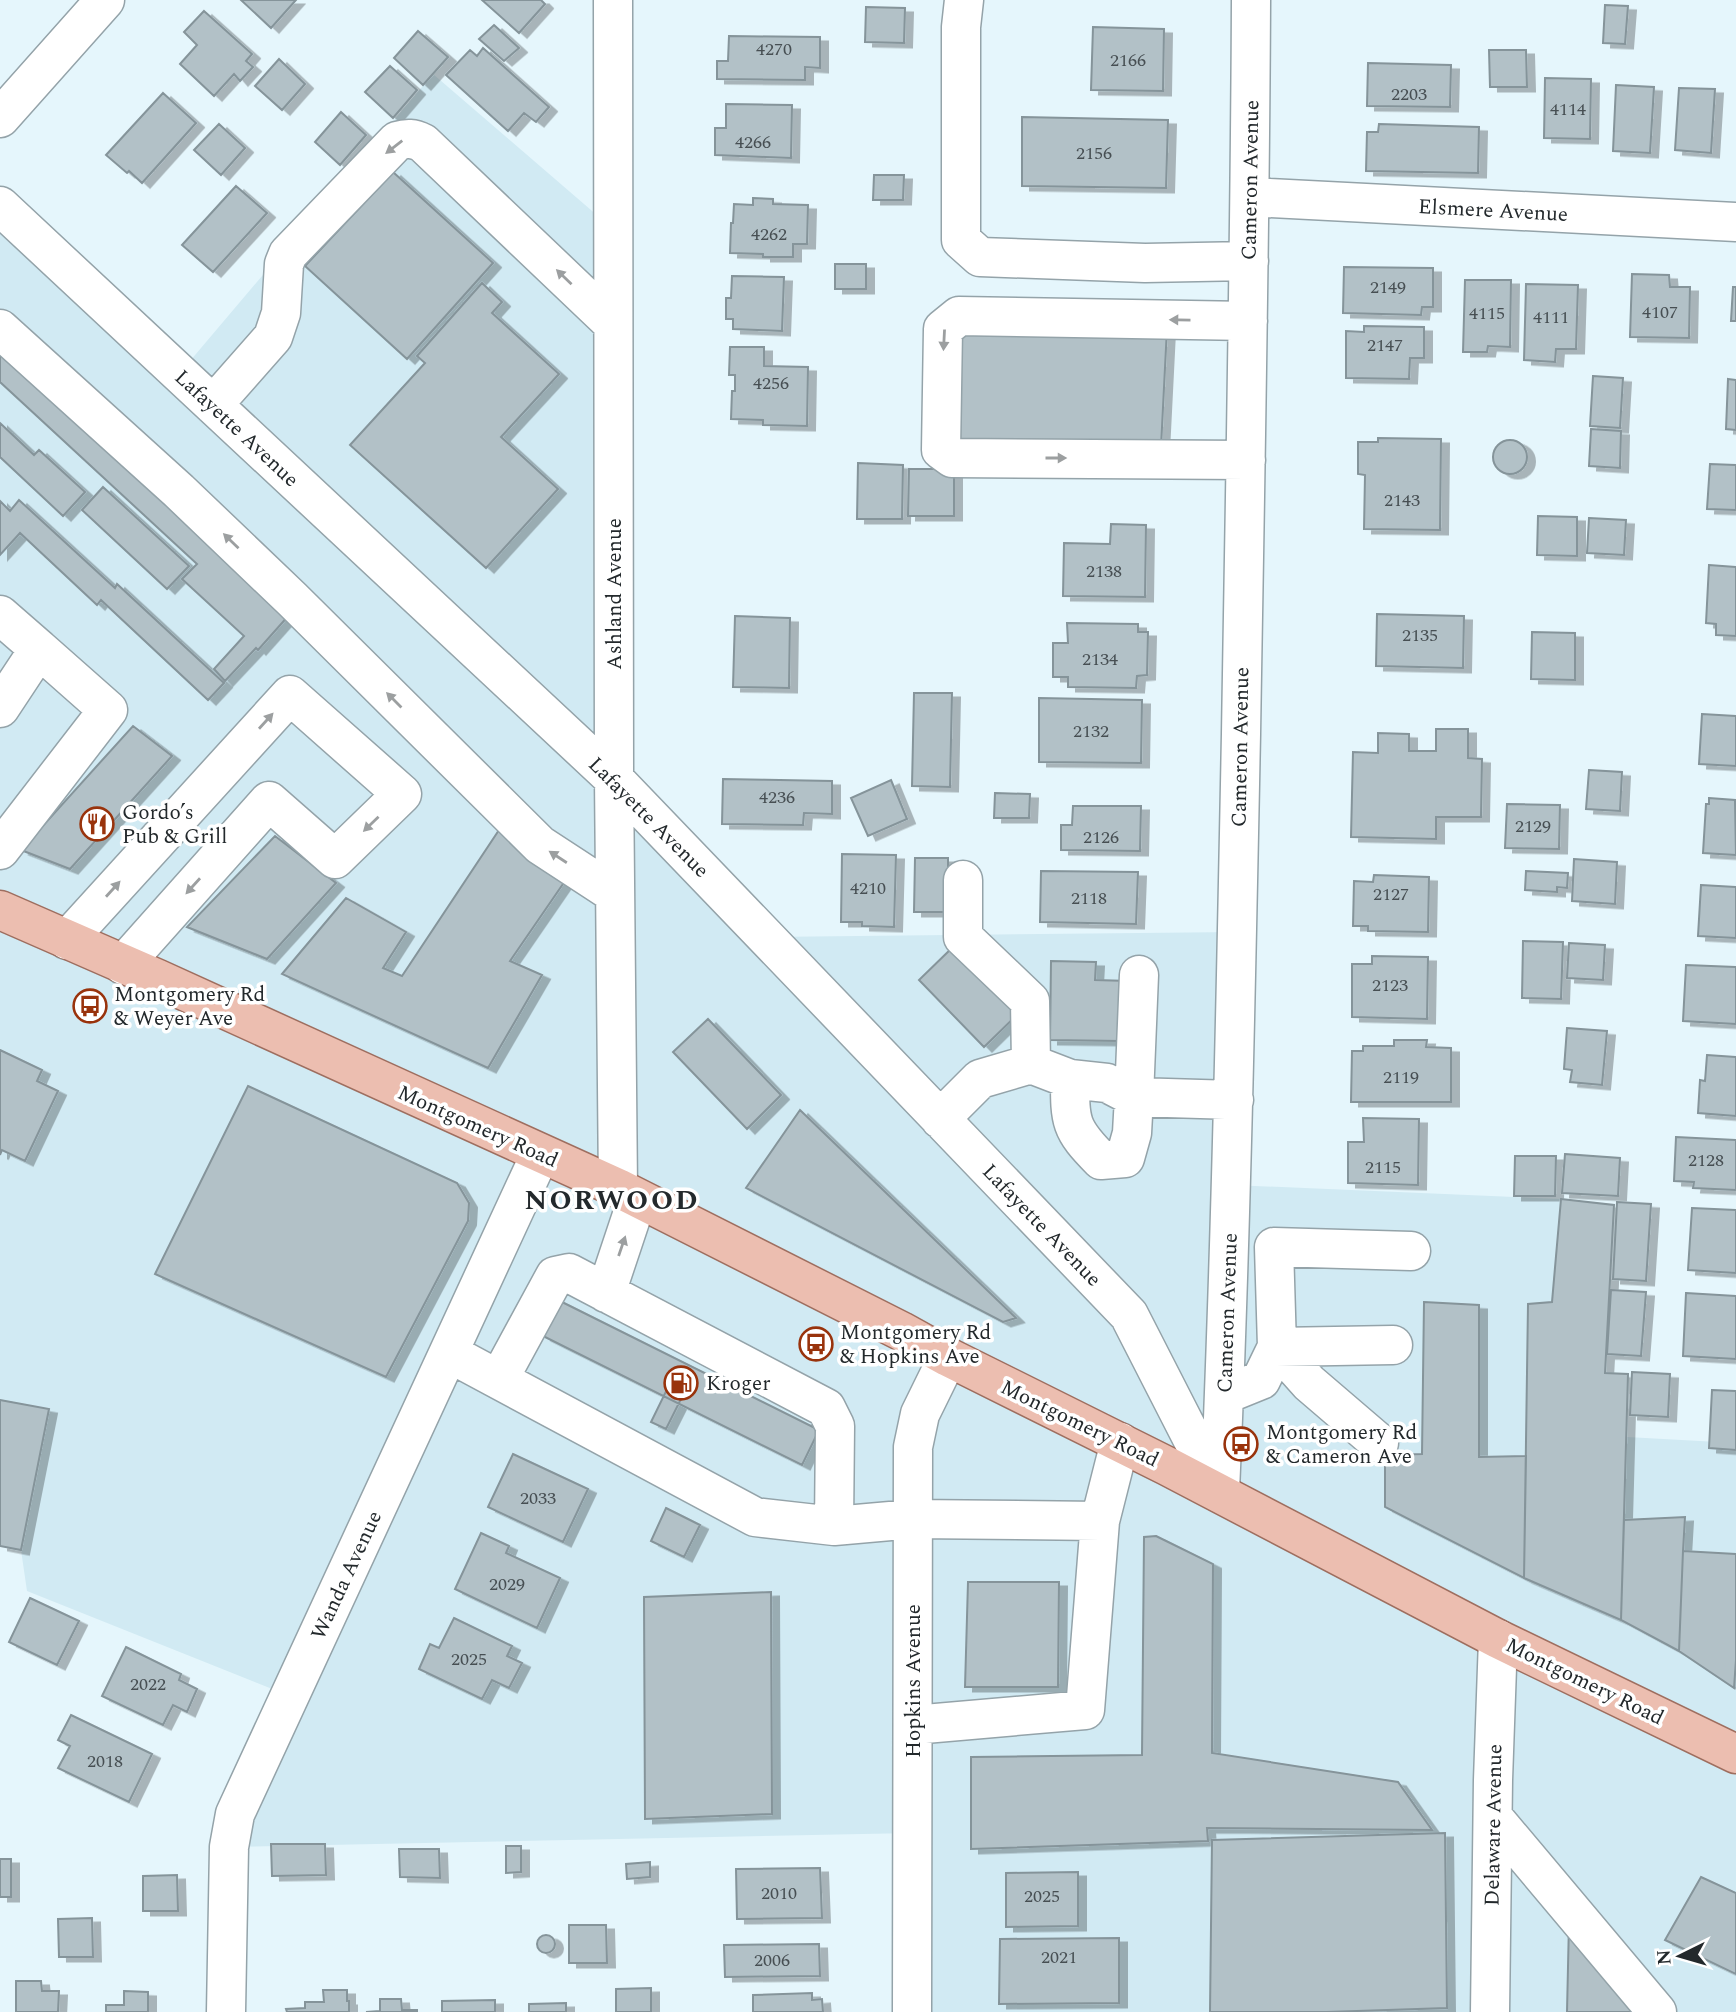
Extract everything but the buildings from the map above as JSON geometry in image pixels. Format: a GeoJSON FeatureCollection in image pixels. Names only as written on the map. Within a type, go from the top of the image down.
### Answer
{"type":"FeatureCollection","features":[{"type":"Feature","properties":{"kind":"main road","name":"Montgomery Road"},"geometry":{"type":"LineString","coordinates":[[0,910],[627,1194],[1220,1493],[1498,1639],[1736,1754]]}},
{"type":"Feature","properties":{"kind":"street"},"geometry":{"type":"LineString","coordinates":[[0,118],[105,0]]}},
{"type":"Feature","properties":{"kind":"street","name":"Ashland Avenue"},"geometry":{"type":"LineString","coordinates":[[606,1293],[627,1194],[615,894],[613,0]]}},
{"type":"Feature","properties":{"kind":"street"},"geometry":{"type":"LineString","coordinates":[[964,0],[961,27],[961,240],[980,257],[1145,263],[1249,261]]}},
{"type":"Feature","properties":{"kind":"street","name":"Cameron Avenue"},"geometry":{"type":"LineString","coordinates":[[1220,1493],[1234,1100],[1246,460],[1251,0]]}},
{"type":"Feature","properties":{"kind":"street"},"geometry":{"type":"LineString","coordinates":[[213,405],[274,337],[281,313],[284,264],[288,254],[397,141],[414,139],[423,143],[613,324]]}},
{"type":"Feature","properties":{"kind":"street","name":"Elsmere Avenue"},"geometry":{"type":"LineString","coordinates":[[1250,197],[1736,222]]}},
{"type":"Feature","properties":{"kind":"street","name":"Lafayette Avenue"},"geometry":{"type":"LineString","coordinates":[[0,206],[614,779],[1129,1315],[1220,1493]]}},
{"type":"Feature","properties":{"kind":"street"},"geometry":{"type":"LineString","coordinates":[[1246,460],[951,458],[942,450],[943,329],[959,316],[1248,321]]}},
{"type":"Feature","properties":{"kind":"street"},"geometry":{"type":"LineString","coordinates":[[0,329],[179,491],[540,845],[615,894]]}},
{"type":"Feature","properties":{"kind":"street"},"geometry":{"type":"LineString","coordinates":[[0,615],[108,710],[0,850]]}},
{"type":"Feature","properties":{"kind":"street"},"geometry":{"type":"LineString","coordinates":[[0,708],[39,649]]}},
{"type":"Feature","properties":{"kind":"street"},"geometry":{"type":"LineString","coordinates":[[67,940],[290,695],[402,794],[335,859],[269,801],[123,965]]}},
{"type":"Feature","properties":{"kind":"street"},"geometry":{"type":"LineString","coordinates":[[189,805],[233,842]]}},
{"type":"Feature","properties":{"kind":"street"},"geometry":{"type":"LineString","coordinates":[[963,880],[963,937],[1030,1001],[1031,1064]]}},
{"type":"Feature","properties":{"kind":"street"},"geometry":{"type":"LineString","coordinates":[[1070,1079],[1070,1116],[1081,1140],[1101,1160],[1125,1158],[1132,1133],[1139,975]]}},
{"type":"Feature","properties":{"kind":"street"},"geometry":{"type":"LineString","coordinates":[[940,1119],[980,1079],[1031,1064],[1070,1079],[1107,1083],[1134,1097],[1234,1100]]}},
{"type":"Feature","properties":{"kind":"street","name":"Wanda Avenue"},"geometry":{"type":"LineString","coordinates":[[226,2012],[229,1847],[235,1814],[540,1155]]}},
{"type":"Feature","properties":{"kind":"street"},"geometry":{"type":"LineString","coordinates":[[1230,1244],[1411,1251]]}},
{"type":"Feature","properties":{"kind":"street"},"geometry":{"type":"LineString","coordinates":[[1224,1395],[1261,1380],[1277,1347],[1274,1247]]}},
{"type":"Feature","properties":{"kind":"street"},"geometry":{"type":"LineString","coordinates":[[499,1379],[555,1276],[569,1273],[826,1408],[835,1426],[834,1526]]}},
{"type":"Feature","properties":{"kind":"street"},"geometry":{"type":"LineString","coordinates":[[1277,1347],[1393,1345]]}},
{"type":"Feature","properties":{"kind":"street"},"geometry":{"type":"LineString","coordinates":[[1277,1347],[1309,1383],[1379,1443]]}},
{"type":"Feature","properties":{"kind":"street"},"geometry":{"type":"LineString","coordinates":[[449,1353],[755,1517],[834,1526],[913,1519],[1100,1521]]}},
{"type":"Feature","properties":{"kind":"street","name":"Hopkins Avenue"},"geometry":{"type":"LineString","coordinates":[[912,2012],[913,1447],[920,1414],[948,1357]]}},
{"type":"Feature","properties":{"kind":"street"},"geometry":{"type":"LineString","coordinates":[[913,1725],[1086,1710],[1100,1521],[1119,1442]]}},
{"type":"Feature","properties":{"kind":"street","name":"Delaware Avenue"},"geometry":{"type":"LineString","coordinates":[[1490,2012],[1498,1639]]}},
{"type":"Feature","properties":{"kind":"street"},"geometry":{"type":"LineString","coordinates":[[1493,1817],[1657,2012]]}},
{"type":"Feature","properties":{"kind":"shaded area"},"geometry":{"type":"Polygon","coordinates":[[[433,74],[613,229],[614,779],[766,937],[1237,932],[1232,1185],[1561,1199],[1614,1205],[1605,1372],[1628,1374],[1627,1437],[1736,1443],[1736,2012],[912,2012],[913,1833],[229,1847],[290,1696],[27,1591],[21,1550],[0,1546],[0,206],[179,374],[433,74]]]}},
{"type":"Feature","properties":{"kind":"place","name":"Gordo’s Pub & Grill"},"geometry":{"type":"Point","coordinates":[97,824]}},
{"type":"Feature","properties":{"kind":"place","name":"Montgomery Rd & Weyer Ave"},"geometry":{"type":"Point","coordinates":[90,1006]}},
{"type":"Feature","properties":{"kind":"place","name":"Montgomery Rd & Hopkins Ave"},"geometry":{"type":"Point","coordinates":[816,1344]}},
{"type":"Feature","properties":{"kind":"place","name":"Kroger"},"geometry":{"type":"Point","coordinates":[681,1383]}},
{"type":"Feature","properties":{"kind":"place","name":"Montgomery Rd & Cameron Ave"},"geometry":{"type":"Point","coordinates":[1241,1444]}},
{"type":"Feature","properties":{"kind":"district","name":"NORWOOD"},"geometry":{"type":"Point","coordinates":[612,1199]}}]}
